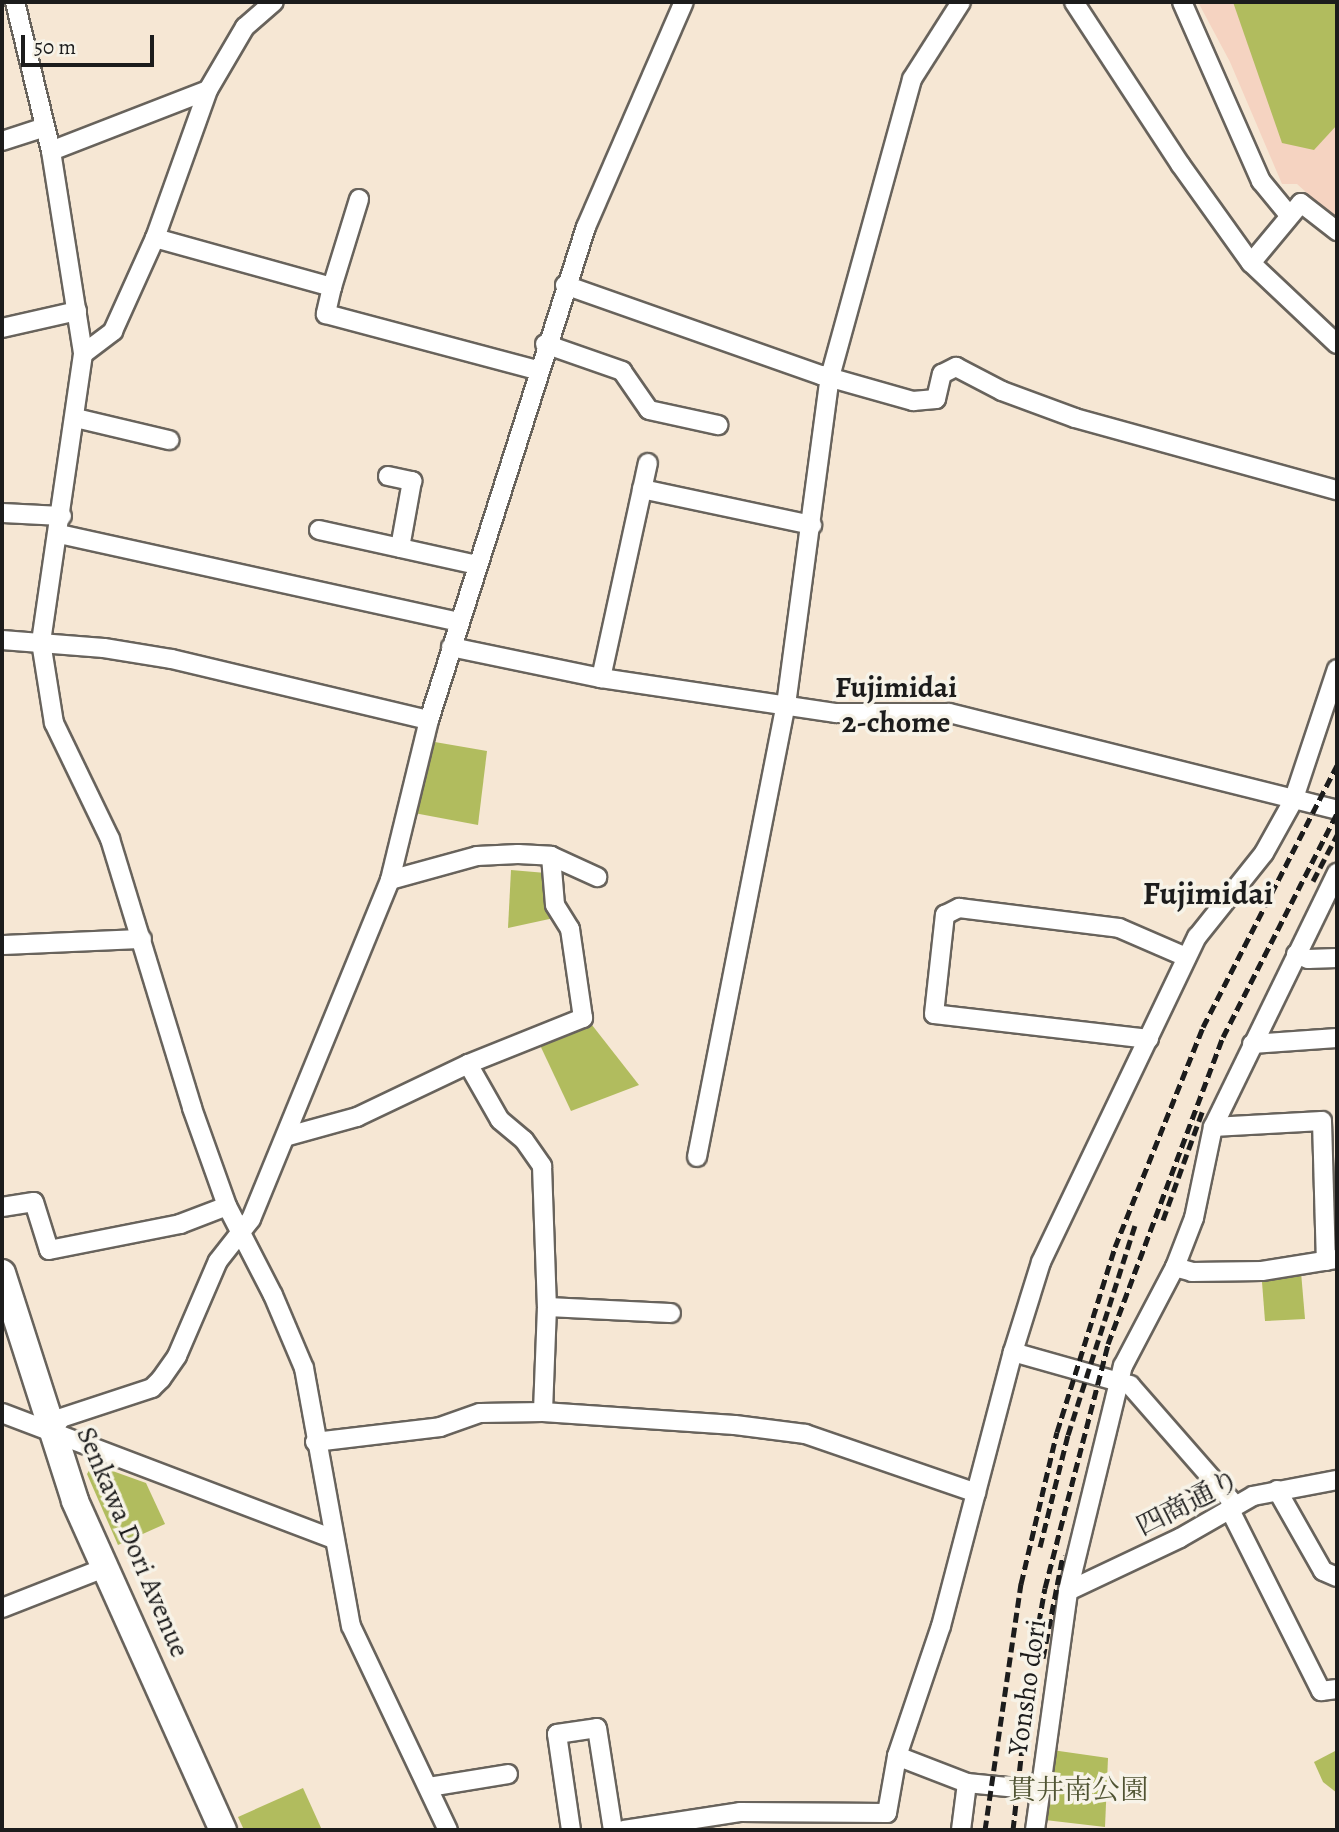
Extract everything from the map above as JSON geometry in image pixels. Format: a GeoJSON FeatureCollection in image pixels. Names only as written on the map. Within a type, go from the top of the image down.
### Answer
{"type":"FeatureCollection","features":[{"type":"Feature","properties":{"kind":"main road","name":"Senkawa Dori Avenue"},"geometry":{"type":"LineString","coordinates":[[2,1273],[51,1432],[104,1568],[223,1830]]}},
{"type":"Feature","properties":{"kind":"street"},"geometry":{"type":"LineString","coordinates":[[15,2],[51,150],[83,354],[61,525],[41,642],[54,723],[110,839],[192,1108],[227,1206],[304,1368],[315,1441],[351,1626],[448,1830]]}},
{"type":"Feature","properties":{"kind":"street"},"geometry":{"type":"LineString","coordinates":[[83,354],[113,331],[155,238],[208,90],[245,27],[275,2]]}},
{"type":"Feature","properties":{"kind":"street"},"geometry":{"type":"LineString","coordinates":[[51,1432],[61,1418],[152,1388],[161,1379],[177,1356],[218,1261],[242,1235],[288,1136],[390,880],[429,720],[565,285],[609,165],[684,2]]}},
{"type":"Feature","properties":{"kind":"street"},"geometry":{"type":"LineString","coordinates":[[697,1157],[786,705],[830,377],[912,79],[961,2]]}},
{"type":"Feature","properties":{"kind":"street"},"geometry":{"type":"LineString","coordinates":[[1074,2],[1180,164],[1251,263],[1337,344]]}},
{"type":"Feature","properties":{"kind":"street"},"geometry":{"type":"LineString","coordinates":[[1182,2],[1261,181],[1290,215]]}},
{"type":"Feature","properties":{"kind":"street"},"geometry":{"type":"LineString","coordinates":[[51,150],[208,90]]}},
{"type":"Feature","properties":{"kind":"street"},"geometry":{"type":"LineString","coordinates":[[2,141],[45,127]]}},
{"type":"Feature","properties":{"kind":"street"},"geometry":{"type":"LineString","coordinates":[[359,199],[326,314],[537,370]]}},
{"type":"Feature","properties":{"kind":"street"},"geometry":{"type":"LineString","coordinates":[[1251,263],[1301,202],[1337,231]]}},
{"type":"Feature","properties":{"kind":"street"},"geometry":{"type":"LineString","coordinates":[[155,238],[332,288]]}},
{"type":"Feature","properties":{"kind":"street"},"geometry":{"type":"LineString","coordinates":[[565,285],[830,377],[913,401],[936,399],[942,374],[949,368],[965,369],[1002,391],[1075,418],[1337,490]]}},
{"type":"Feature","properties":{"kind":"street"},"geometry":{"type":"LineString","coordinates":[[2,328],[77,311]]}},
{"type":"Feature","properties":{"kind":"street"},"geometry":{"type":"LineString","coordinates":[[545,344],[622,371],[649,410],[718,425]]}},
{"type":"Feature","properties":{"kind":"street"},"geometry":{"type":"LineString","coordinates":[[76,418],[169,439]]}},
{"type":"Feature","properties":{"kind":"street"},"geometry":{"type":"LineString","coordinates":[[601,678],[648,463]]}},
{"type":"Feature","properties":{"kind":"street"},"geometry":{"type":"LineString","coordinates":[[388,477],[412,481],[400,548]]}},
{"type":"Feature","properties":{"kind":"street"},"geometry":{"type":"LineString","coordinates":[[642,489],[812,525]]}},
{"type":"Feature","properties":{"kind":"street"},"geometry":{"type":"LineString","coordinates":[[2,513],[459,622]]}},
{"type":"Feature","properties":{"kind":"street"},"geometry":{"type":"LineString","coordinates":[[319,530],[477,565]]}},
{"type":"Feature","properties":{"kind":"street"},"geometry":{"type":"LineString","coordinates":[[2,640],[41,642],[220,668],[429,720]]}},
{"type":"Feature","properties":{"kind":"street"},"geometry":{"type":"LineString","coordinates":[[451,647],[601,678],[836,713],[948,713],[1070,740],[1293,801],[1337,810]]}},
{"type":"Feature","properties":{"kind":"street"},"geometry":{"type":"LineString","coordinates":[[624,1830],[740,1812],[887,1813],[897,1756],[941,1626],[1013,1352],[1041,1262],[1186,957],[1264,853],[1293,801],[1337,669]]}},
{"type":"Feature","properties":{"kind":"street"},"geometry":{"type":"LineString","coordinates":[[390,880],[477,856],[551,856],[597,877]]}},
{"type":"Feature","properties":{"kind":"street"},"geometry":{"type":"LineString","coordinates":[[288,1136],[357,1117],[468,1064],[583,1018],[570,929],[555,905],[551,856]]}},
{"type":"Feature","properties":{"kind":"street","name":"Yonsho dori"},"geometry":{"type":"LineString","coordinates":[[1035,1830],[1038,1790],[1068,1591],[1121,1380],[1140,1327],[1175,1267],[1194,1218],[1213,1127],[1337,873]]}},
{"type":"Feature","properties":{"kind":"street"},"geometry":{"type":"LineString","coordinates":[[1149,1039],[934,1014],[945,915],[959,908],[1119,928],[1186,957]]}},
{"type":"Feature","properties":{"kind":"street"},"geometry":{"type":"LineString","coordinates":[[2,945],[142,939]]}},
{"type":"Feature","properties":{"kind":"street"},"geometry":{"type":"LineString","coordinates":[[1296,954],[1308,959],[1337,958]]}},
{"type":"Feature","properties":{"kind":"street"},"geometry":{"type":"LineString","coordinates":[[1252,1044],[1337,1038]]}},
{"type":"Feature","properties":{"kind":"street"},"geometry":{"type":"LineString","coordinates":[[468,1064],[499,1120],[524,1140],[542,1166],[547,1307],[543,1412]]}},
{"type":"Feature","properties":{"kind":"street"},"geometry":{"type":"LineString","coordinates":[[1175,1267],[1192,1272],[1262,1270],[1332,1260],[1322,1121],[1213,1127]]}},
{"type":"Feature","properties":{"kind":"street"},"geometry":{"type":"LineString","coordinates":[[2,1207],[34,1202],[48,1250],[180,1224],[227,1206]]}},
{"type":"Feature","properties":{"kind":"street"},"geometry":{"type":"LineString","coordinates":[[547,1307],[671,1312]]}},
{"type":"Feature","properties":{"kind":"street"},"geometry":{"type":"LineString","coordinates":[[1013,1352],[1121,1380],[1130,1385],[1232,1506],[1321,1691],[1337,1689]]}},
{"type":"Feature","properties":{"kind":"street"},"geometry":{"type":"LineString","coordinates":[[315,1441],[440,1427],[480,1413],[543,1412],[805,1434],[976,1493]]}},
{"type":"Feature","properties":{"kind":"street"},"geometry":{"type":"LineString","coordinates":[[2,1413],[334,1539]]}},
{"type":"Feature","properties":{"kind":"street","name":"四商通り"},"geometry":{"type":"LineString","coordinates":[[1068,1591],[1180,1538],[1232,1506],[1277,1490],[1337,1480]]}},
{"type":"Feature","properties":{"kind":"street"},"geometry":{"type":"LineString","coordinates":[[1277,1490],[1323,1571],[1337,1577]]}},
{"type":"Feature","properties":{"kind":"street"},"geometry":{"type":"LineString","coordinates":[[2,1608],[104,1568]]}},
{"type":"Feature","properties":{"kind":"street"},"geometry":{"type":"LineString","coordinates":[[571,1830],[557,1734],[597,1728],[613,1830]]}},
{"type":"Feature","properties":{"kind":"street"},"geometry":{"type":"LineString","coordinates":[[897,1756],[967,1783],[1038,1790]]}},
{"type":"Feature","properties":{"kind":"street"},"geometry":{"type":"LineString","coordinates":[[429,1787],[508,1774]]}},
{"type":"Feature","properties":{"kind":"street"},"geometry":{"type":"LineString","coordinates":[[961,1830],[967,1783]]}},
{"type":"Feature","properties":{"kind":"shaded area"},"geometry":{"type":"Polygon","coordinates":[[[1198,2],[1337,2],[1337,220],[1297,184],[1282,184],[1230,62],[1198,2]]]}},
{"type":"Feature","properties":{"kind":"green space"},"geometry":{"type":"Polygon","coordinates":[[[1233,2],[1337,2],[1337,125],[1314,150],[1282,143],[1233,2]]]}},
{"type":"Feature","properties":{"kind":"green space"},"geometry":{"type":"Polygon","coordinates":[[[429,741],[487,751],[478,825],[414,813],[429,741]]]}},
{"type":"Feature","properties":{"kind":"green space"},"geometry":{"type":"Polygon","coordinates":[[[511,870],[546,873],[554,918],[508,928],[511,870]]]}},
{"type":"Feature","properties":{"kind":"green space"},"geometry":{"type":"Polygon","coordinates":[[[592,1025],[639,1085],[571,1111],[539,1043],[592,1025]]]}},
{"type":"Feature","properties":{"kind":"green space"},"geometry":{"type":"Polygon","coordinates":[[[1301,1272],[1305,1319],[1265,1321],[1262,1282],[1267,1276],[1301,1272]]]}},
{"type":"Feature","properties":{"kind":"green space"},"geometry":{"type":"Polygon","coordinates":[[[93,1464],[146,1483],[165,1524],[118,1545],[87,1474],[93,1464]]]}},
{"type":"Feature","properties":{"kind":"green space","name":"貫井南公園"},"geometry":{"type":"Polygon","coordinates":[[[1052,1750],[1108,1758],[1105,1827],[1045,1820],[1052,1750]]]}},
{"type":"Feature","properties":{"kind":"green space"},"geometry":{"type":"Polygon","coordinates":[[[1337,1750],[1337,1793],[1323,1782],[1314,1762],[1337,1750]]]}},
{"type":"Feature","properties":{"kind":"green space"},"geometry":{"type":"Polygon","coordinates":[[[303,1788],[322,1830],[244,1830],[238,1817],[303,1788]]]}},
{"type":"Feature","properties":{"kind":"railway"},"geometry":{"type":"LineString","coordinates":[[985,1830],[1021,1584],[1057,1432],[1115,1247],[1203,1027],[1337,765]]}},
{"type":"Feature","properties":{"kind":"railway"},"geometry":{"type":"LineString","coordinates":[[1013,1830],[1031,1667],[1045,1588],[1108,1344],[1223,1037],[1337,813]]}},
{"type":"Feature","properties":{"kind":"railway"},"geometry":{"type":"LineString","coordinates":[[1313,881],[1337,835]]}},
{"type":"Feature","properties":{"kind":"railway"},"geometry":{"type":"LineString","coordinates":[[1163,1220],[1202,1112]]}},
{"type":"Feature","properties":{"kind":"railway"},"geometry":{"type":"LineString","coordinates":[[1040,1547],[1068,1435],[1135,1225]]}},
{"type":"Feature","properties":{"kind":"railway"},"geometry":{"type":"LineString","coordinates":[[1043,1658],[1063,1555]]}},
{"type":"Feature","properties":{"kind":"district","name":"Fujimidai 2-chome"},"geometry":{"type":"Point","coordinates":[896,704]}},
{"type":"Feature","properties":{"kind":"district","name":"Fujimidai"},"geometry":{"type":"Point","coordinates":[1208,893]}}]}
